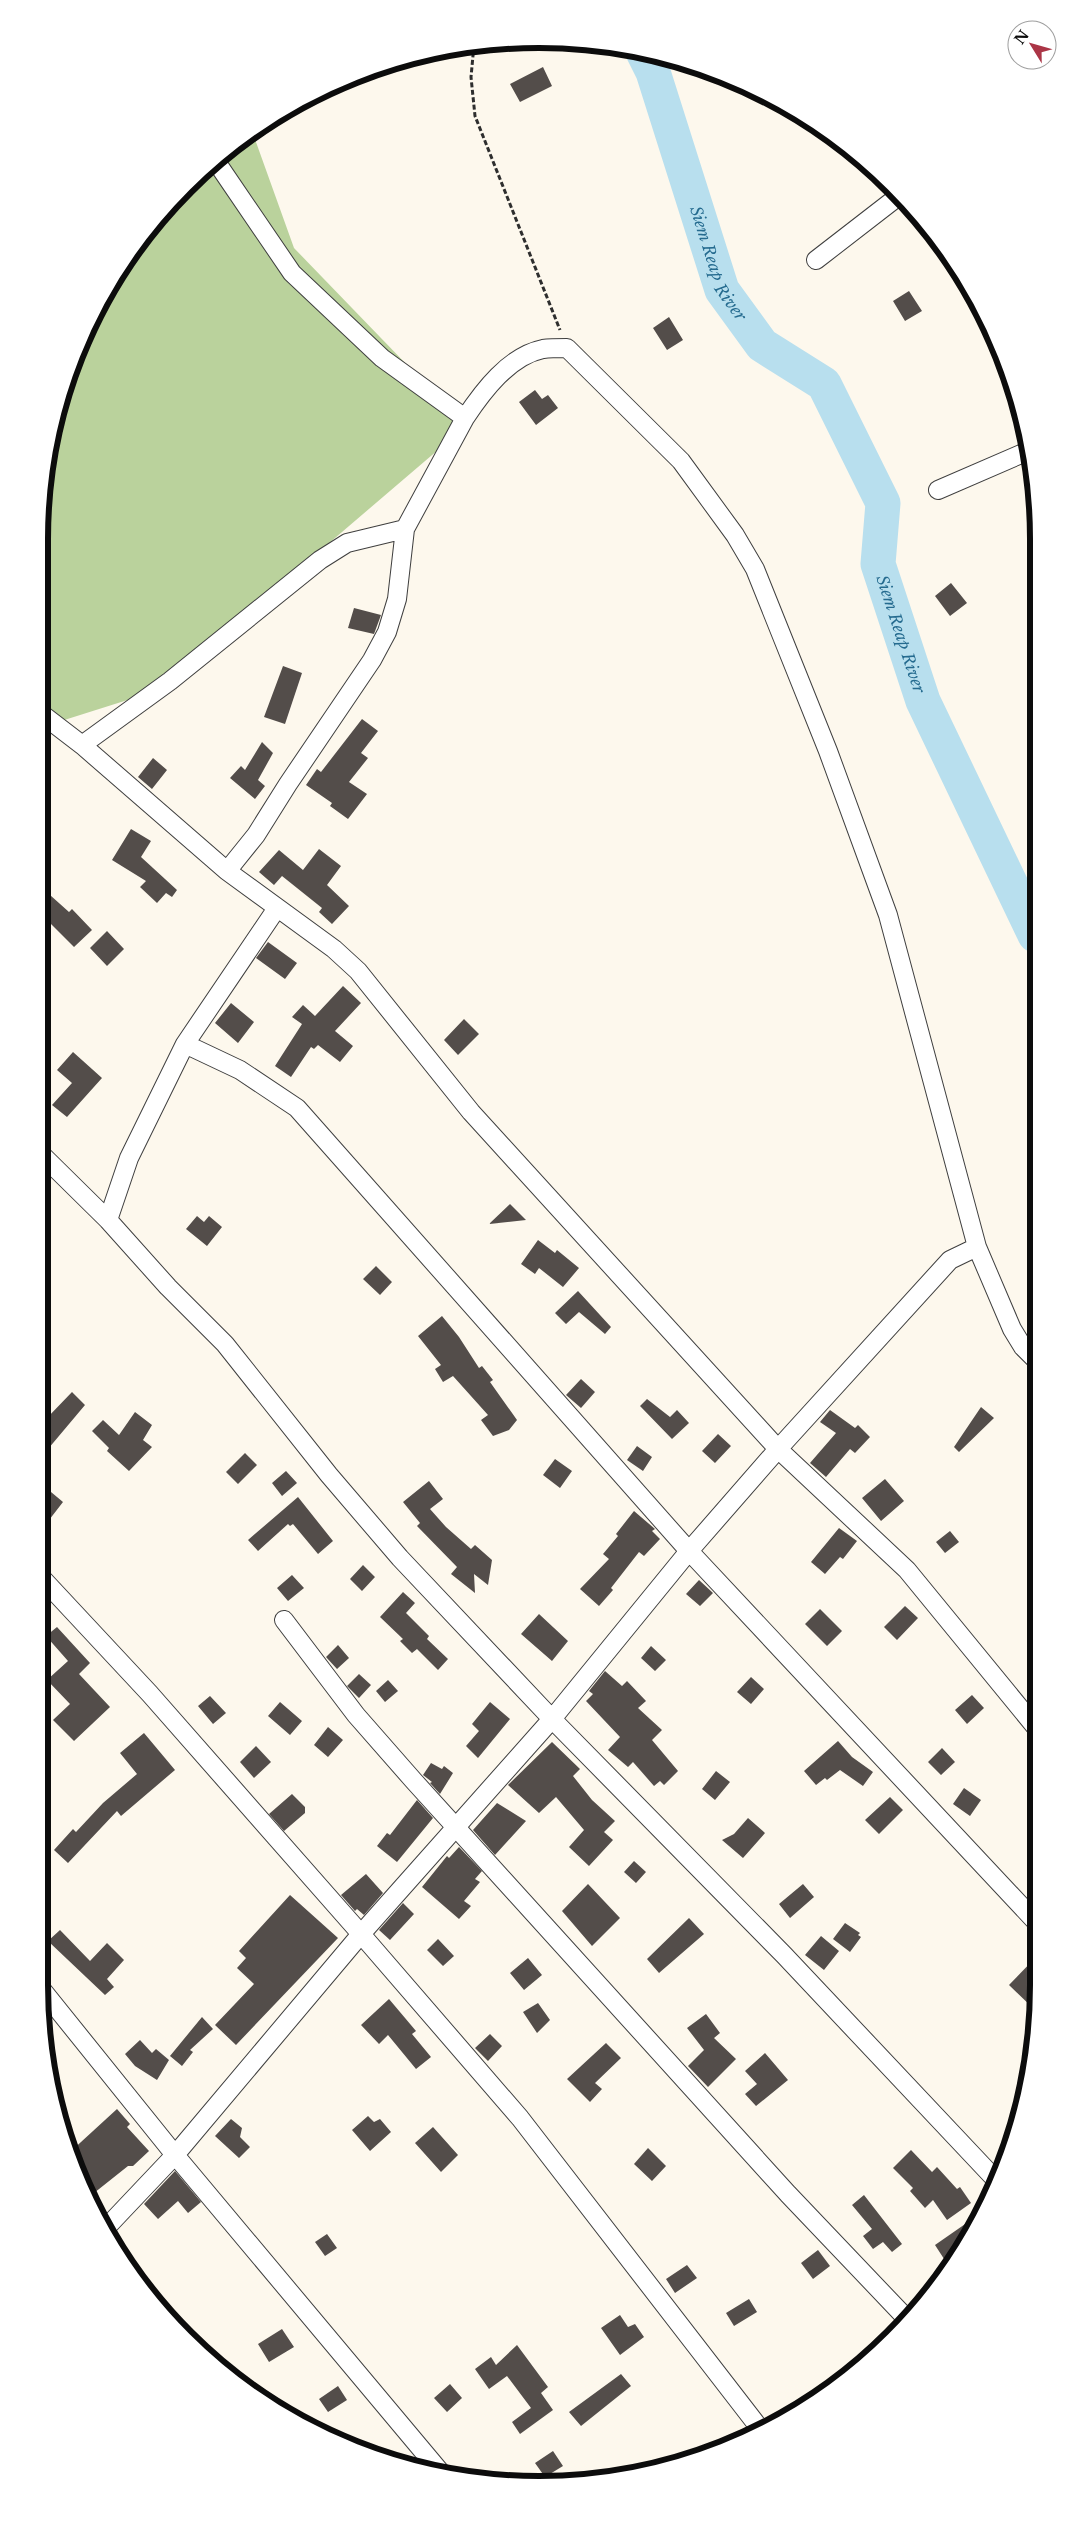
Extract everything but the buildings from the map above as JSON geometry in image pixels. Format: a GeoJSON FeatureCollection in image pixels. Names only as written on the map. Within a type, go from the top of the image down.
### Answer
{"type":"FeatureCollection","features":[{"type":"Feature","properties":{"kind":"street"},"geometry":{"type":"LineString","coordinates":[[219,166],[292,273],[382,358],[465,418]]}},
{"type":"Feature","properties":{"kind":"street"},"geometry":{"type":"LineString","coordinates":[[816,260],[894,200]]}},
{"type":"Feature","properties":{"kind":"street"},"geometry":{"type":"LineString","coordinates":[[227,871],[256,835],[288,784],[372,660],[387,632],[397,599],[405,529],[465,418],[494,381],[511,365],[536,351],[566,348],[682,461],[735,535],[755,569],[828,751],[888,915],[977,1247],[1012,1329],[1023,1347],[1030,1354]]}},
{"type":"Feature","properties":{"kind":"street"},"geometry":{"type":"LineString","coordinates":[[938,490],[1022,454]]}},
{"type":"Feature","properties":{"kind":"street"},"geometry":{"type":"LineString","coordinates":[[82,745],[170,681],[320,560],[347,543],[405,529]]}},
{"type":"Feature","properties":{"kind":"street"},"geometry":{"type":"LineString","coordinates":[[48,719],[82,745],[227,871],[334,949],[358,971],[471,1112],[778,1449],[908,1570],[1030,1720]]}},
{"type":"Feature","properties":{"kind":"street"},"geometry":{"type":"LineString","coordinates":[[108,1220],[129,1158],[185,1044],[277,908]]}},
{"type":"Feature","properties":{"kind":"street"},"geometry":{"type":"LineString","coordinates":[[185,1044],[240,1070],[297,1108],[689,1552],[1030,1915]]}},
{"type":"Feature","properties":{"kind":"street"},"geometry":{"type":"LineString","coordinates":[[48,1161],[108,1220],[168,1287],[225,1344],[329,1475],[400,1558],[552,1719],[784,1955],[991,2175]]}},
{"type":"Feature","properties":{"kind":"street"},"geometry":{"type":"LineString","coordinates":[[110,2224],[176,2154],[361,1934],[552,1719],[689,1552],[778,1449],[950,1260],[977,1247]]}},
{"type":"Feature","properties":{"kind":"street"},"geometry":{"type":"LineString","coordinates":[[48,1585],[150,1694],[520,2118],[756,2425]]}},
{"type":"Feature","properties":{"kind":"street"},"geometry":{"type":"LineString","coordinates":[[284,1620],[356,1714],[788,2194],[902,2314]]}},
{"type":"Feature","properties":{"kind":"street"},"geometry":{"type":"LineString","coordinates":[[48,1998],[176,2154],[435,2464]]}},
{"type":"Feature","properties":{"kind":"path"},"geometry":{"type":"LineString","coordinates":[[473,52],[471,77],[474,116],[566,348]]}},
{"type":"Feature","properties":{"kind":"green space"},"geometry":{"type":"Polygon","coordinates":[[[255,138],[294,248],[466,426],[156,691],[48,725],[49,506],[57,443],[64,411],[85,351],[98,321],[130,266],[169,215],[191,191],[215,169],[255,138]]]}},
{"type":"Feature","properties":{"kind":"waterway","name":"Siem Reap River"},"geometry":{"type":"LineString","coordinates":[[647,60],[653,72],[722,290],[762,345],[824,384],[883,503],[878,564],[923,701],[1030,925]]}}]}
